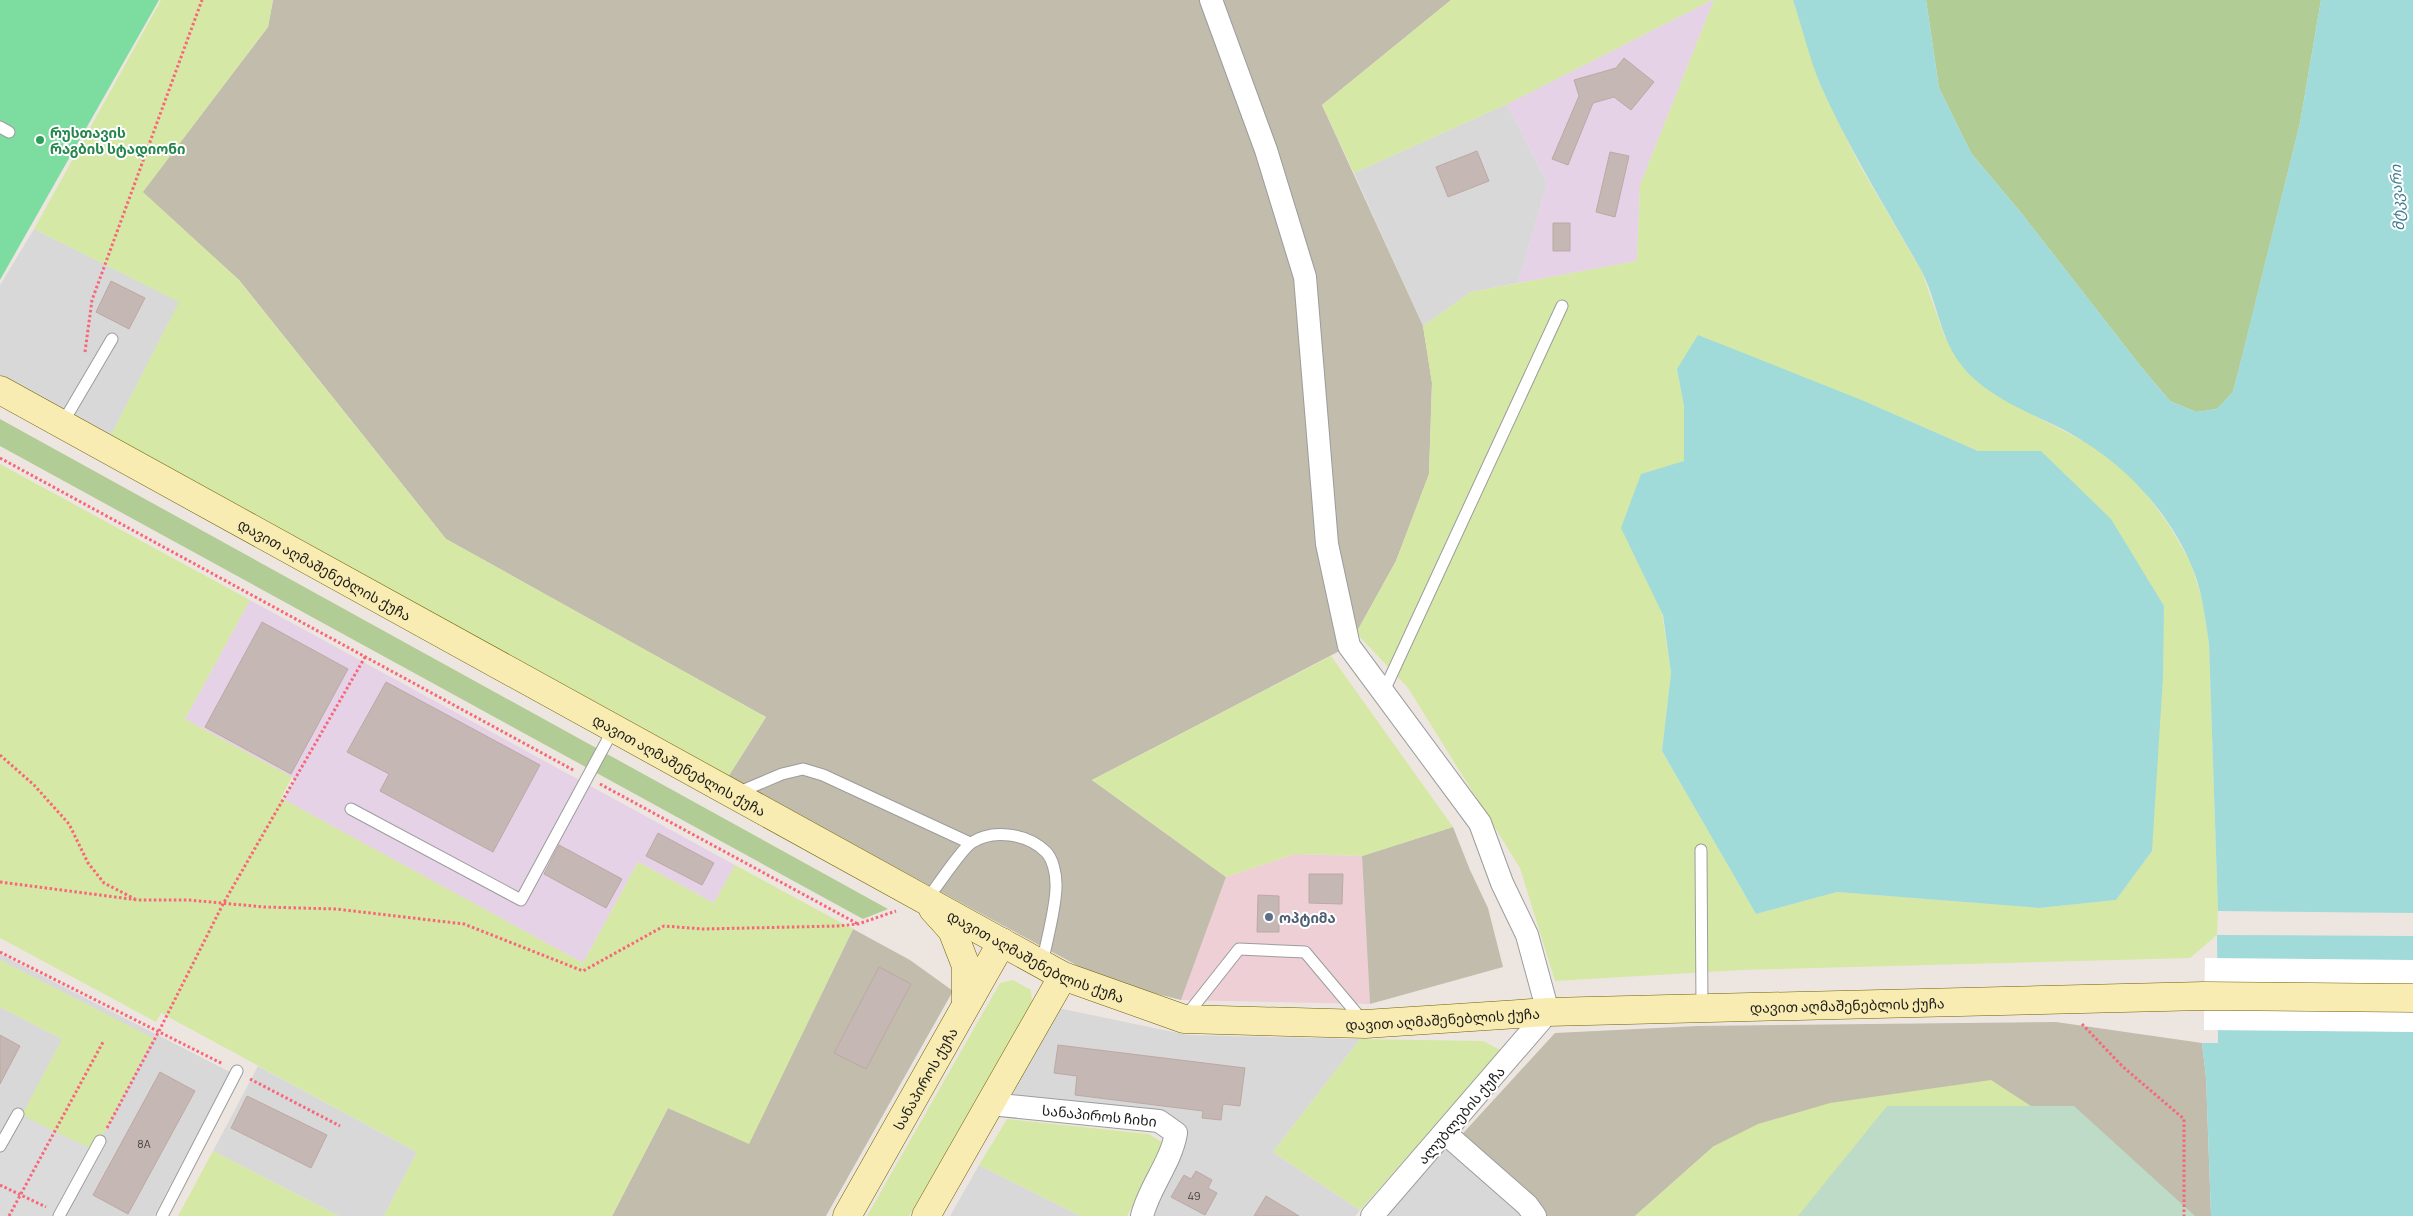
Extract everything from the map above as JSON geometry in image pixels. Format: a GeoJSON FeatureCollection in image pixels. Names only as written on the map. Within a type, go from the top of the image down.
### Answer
{"type":"FeatureCollection","features":[{"type":"Feature","properties":{"kind":"main road","name":"დავით აღმაშენებლის ქუჩა"},"geometry":{"type":"LineString","coordinates":[[0,390],[1052,970],[1184,1019],[1365,1024],[1548,1012],[2204,996],[2413,998]]}},
{"type":"Feature","properties":{"kind":"main road"},"geometry":{"type":"LineString","coordinates":[[926,901],[952,930],[966,966],[966,1005]]}},
{"type":"Feature","properties":{"kind":"main road","name":"სანაპიროს ქუჩა"},"geometry":{"type":"LineString","coordinates":[[847,1216],[1002,942]]}},
{"type":"Feature","properties":{"kind":"main road"},"geometry":{"type":"LineString","coordinates":[[926,1216],[990,1104],[1052,970]]}},
{"type":"Feature","properties":{"kind":"street"},"geometry":{"type":"LineString","coordinates":[[1211,0],[1266,150],[1305,277],[1327,544],[1349,646],[1480,823],[1502,883],[1527,935],[1548,1012]]}},
{"type":"Feature","properties":{"kind":"street","name":"ალუბლების ქუჩა"},"geometry":{"type":"LineString","coordinates":[[1372,1216],[1548,1012]]}},
{"type":"Feature","properties":{"kind":"street","name":"სანაპიროს ჩიხი"},"geometry":{"type":"LineString","coordinates":[[990,1104],[1159,1121],[1176,1133],[1173,1148],[1142,1216]]}},
{"type":"Feature","properties":{"kind":"street"},"geometry":{"type":"LineString","coordinates":[[1445,1133],[1527,1206],[1535,1216]]}},
{"type":"Feature","properties":{"kind":"lane"},"geometry":{"type":"LineString","coordinates":[[1383,693],[1562,306]]}},
{"type":"Feature","properties":{"kind":"lane"},"geometry":{"type":"LineString","coordinates":[[62,424],[112,339]]}},
{"type":"Feature","properties":{"kind":"lane"},"geometry":{"type":"LineString","coordinates":[[351,809],[521,900],[614,728]]}},
{"type":"Feature","properties":{"kind":"lane"},"geometry":{"type":"LineString","coordinates":[[734,794],[782,774],[803,769],[823,775],[970,843]]}},
{"type":"Feature","properties":{"kind":"lane"},"geometry":{"type":"LineString","coordinates":[[926,901],[970,843],[989,835],[1012,835],[1031,841],[1047,853],[1054,868],[1056,886],[1052,970]]}},
{"type":"Feature","properties":{"kind":"lane"},"geometry":{"type":"LineString","coordinates":[[1701,850],[1702,1009]]}},
{"type":"Feature","properties":{"kind":"lane"},"geometry":{"type":"LineString","coordinates":[[1184,1019],[1239,949],[1305,952],[1365,1024]]}},
{"type":"Feature","properties":{"kind":"lane"},"geometry":{"type":"LineString","coordinates":[[162,1216],[237,1072]]}},
{"type":"Feature","properties":{"kind":"lane"},"geometry":{"type":"LineString","coordinates":[[0,1146],[18,1114]]}},
{"type":"Feature","properties":{"kind":"lane"},"geometry":{"type":"LineString","coordinates":[[62,1215],[100,1140]]}},
{"type":"Feature","properties":{"kind":"path"},"geometry":{"type":"LineString","coordinates":[[85,356],[92,300],[202,0]]}},
{"type":"Feature","properties":{"kind":"path"},"geometry":{"type":"LineString","coordinates":[[0,458],[858,924]]}},
{"type":"Feature","properties":{"kind":"path"},"geometry":{"type":"LineString","coordinates":[[100,1140],[159,1031],[223,904],[365,657]]}},
{"type":"Feature","properties":{"kind":"path"},"geometry":{"type":"LineString","coordinates":[[0,755],[34,785],[69,824],[88,863],[104,883],[138,900]]}},
{"type":"Feature","properties":{"kind":"path"},"geometry":{"type":"LineString","coordinates":[[0,882],[138,900],[189,900],[264,907],[336,909],[464,924],[584,971],[664,926],[703,929],[858,924],[926,901]]}},
{"type":"Feature","properties":{"kind":"path"},"geometry":{"type":"LineString","coordinates":[[0,952],[159,1031],[340,1126]]}},
{"type":"Feature","properties":{"kind":"path"},"geometry":{"type":"LineString","coordinates":[[2058,1000],[2122,1066],[2184,1119],[2184,1216]]}},
{"type":"Feature","properties":{"kind":"path"},"geometry":{"type":"LineString","coordinates":[[9,1216],[103,1042]]}},
{"type":"Feature","properties":{"kind":"path"},"geometry":{"type":"LineString","coordinates":[[0,1185],[62,1215]]}},
{"type":"Feature","properties":{"kind":"shaded area"},"geometry":{"type":"Polygon","coordinates":[[[273,0],[1451,0],[1322,105],[1423,326],[1432,383],[1429,474],[1396,561],[1349,646],[1092,780],[1226,877],[1181,1000],[1106,981],[728,777],[766,717],[446,539],[239,280],[142,192],[268,27],[273,0]]]}},
{"type":"Feature","properties":{"kind":"shaded area"},"geometry":{"type":"Polygon","coordinates":[[[1714,0],[1640,185],[1637,261],[1518,283],[1547,183],[1507,104],[1714,0]]]}},
{"type":"Feature","properties":{"kind":"shaded area"},"geometry":{"type":"Polygon","coordinates":[[[1507,104],[1547,183],[1518,283],[1471,292],[1423,326],[1354,173],[1507,104]]]}},
{"type":"Feature","properties":{"kind":"shaded area"},"geometry":{"type":"Polygon","coordinates":[[[34,229],[180,302],[109,439],[0,375],[0,285],[34,229]]]}},
{"type":"Feature","properties":{"kind":"shaded area"},"geometry":{"type":"Polygon","coordinates":[[[250,600],[735,865],[714,903],[638,862],[583,963],[284,800],[295,779],[185,719],[250,600]]]}},
{"type":"Feature","properties":{"kind":"shaded area"},"geometry":{"type":"Polygon","coordinates":[[[1453,827],[1488,908],[1503,967],[1370,1004],[1362,856],[1453,827]]]}},
{"type":"Feature","properties":{"kind":"shaded area"},"geometry":{"type":"Polygon","coordinates":[[[1295,854],[1362,856],[1370,1004],[1181,1000],[1226,877],[1295,854]]]}},
{"type":"Feature","properties":{"kind":"shaded area"},"geometry":{"type":"Polygon","coordinates":[[[853,929],[910,960],[953,991],[826,1216],[612,1216],[668,1108],[749,1143],[853,929]]]}},
{"type":"Feature","properties":{"kind":"shaded area"},"geometry":{"type":"Polygon","coordinates":[[[0,954],[230,1072],[154,1216],[0,1216],[0,1007],[62,1039],[153,1039],[0,960],[0,954]]]}},
{"type":"Feature","properties":{"kind":"shaded area"},"geometry":{"type":"Polygon","coordinates":[[[1058,1008],[1188,1035],[1360,1039],[1273,1152],[1360,1210],[1355,1216],[1153,1216],[1153,1202],[1183,1144],[1185,1125],[1167,1116],[1012,1095],[1058,1008]]]}},
{"type":"Feature","properties":{"kind":"shaded area"},"geometry":{"type":"Polygon","coordinates":[[[2056,1022],[2202,1043],[2206,1077],[2211,1216],[2074,1216],[1714,1146],[1635,1216],[1535,1216],[1455,1142],[1555,1033],[1698,1026],[2056,1022]]]}},
{"type":"Feature","properties":{"kind":"shaded area"},"geometry":{"type":"Polygon","coordinates":[[[258,1066],[417,1152],[384,1216],[339,1216],[213,1151],[258,1066]]]}},
{"type":"Feature","properties":{"kind":"shaded area"},"geometry":{"type":"Polygon","coordinates":[[[18,1114],[94,1150],[59,1216],[0,1216],[0,1146],[18,1114]]]}},
{"type":"Feature","properties":{"kind":"shaded area"},"geometry":{"type":"Polygon","coordinates":[[[1445,1133],[1535,1216],[1372,1216],[1445,1133]]]}},
{"type":"Feature","properties":{"kind":"shaded area"},"geometry":{"type":"Polygon","coordinates":[[[979,1165],[1081,1216],[950,1216],[979,1165]]]}},
{"type":"Feature","properties":{"kind":"green space","name":"რუსთავის რაგბის სტადიონი"},"geometry":{"type":"Polygon","coordinates":[[[0,0],[159,0],[0,280],[0,0]]]}},
{"type":"Feature","properties":{"kind":"green space"},"geometry":{"type":"Polygon","coordinates":[[[161,0],[273,0],[268,27],[143,192],[239,280],[446,539],[766,717],[728,777],[109,439],[179,302],[34,229],[161,0]]]}},
{"type":"Feature","properties":{"kind":"green space"},"geometry":{"type":"Polygon","coordinates":[[[1451,0],[1712,0],[1507,104],[1354,173],[1322,105],[1451,0]]]}},
{"type":"Feature","properties":{"kind":"green space"},"geometry":{"type":"Polygon","coordinates":[[[1714,0],[1793,0],[1819,82],[1859,164],[1922,272],[1945,338],[2035,416],[2091,445],[2119,466],[2144,491],[2169,525],[2191,563],[2203,603],[2209,644],[2218,911],[2217,935],[2190,958],[1742,970],[1555,981],[1520,868],[1408,688],[1356,633],[1396,561],[1429,474],[1432,383],[1423,326],[1471,292],[1637,261],[1640,185],[1714,0]],[[1677,369],[1684,406],[1684,462],[1641,474],[1671,673],[1662,751],[1756,914],[1837,892],[2039,908],[2116,900],[2152,851],[2041,451],[1978,451],[1864,401],[1677,369]]]}},
{"type":"Feature","properties":{"kind":"green space"},"geometry":{"type":"Polygon","coordinates":[[[1926,0],[2321,0],[2300,123],[2242,357],[2233,392],[2217,409],[2196,412],[2170,401],[2022,214],[1971,153],[1939,88],[1926,0]]]}},
{"type":"Feature","properties":{"kind":"green space"},"geometry":{"type":"Polygon","coordinates":[[[0,419],[888,909],[863,919],[0,446],[0,419]]]}},
{"type":"Feature","properties":{"kind":"green space"},"geometry":{"type":"Polygon","coordinates":[[[0,464],[250,600],[185,719],[292,777],[281,798],[583,963],[638,862],[714,903],[735,865],[853,929],[749,1144],[668,1108],[612,1216],[384,1216],[417,1152],[161,1013],[156,1022],[0,938],[0,464]]]}},
{"type":"Feature","properties":{"kind":"green space"},"geometry":{"type":"Polygon","coordinates":[[[1331,656],[1453,827],[1362,856],[1295,854],[1226,877],[1092,780],[1331,656]]]}},
{"type":"Feature","properties":{"kind":"green space"},"geometry":{"type":"Polygon","coordinates":[[[0,960],[153,1038],[94,1152],[22,1115],[62,1039],[0,1007],[0,960]]]}},
{"type":"Feature","properties":{"kind":"green space"},"geometry":{"type":"Polygon","coordinates":[[[1013,980],[1031,990],[1032,1002],[909,1216],[867,1216],[1000,983],[1013,980]]]}},
{"type":"Feature","properties":{"kind":"green space"},"geometry":{"type":"Polygon","coordinates":[[[1360,1039],[1483,1041],[1502,1051],[1360,1210],[1273,1152],[1360,1039]]]}},
{"type":"Feature","properties":{"kind":"green space"},"geometry":{"type":"Polygon","coordinates":[[[1991,1080],[2071,1132],[2074,1216],[1635,1216],[1714,1146],[1758,1124],[1830,1103],[1991,1080]]]}},
{"type":"Feature","properties":{"kind":"green space"},"geometry":{"type":"Polygon","coordinates":[[[1887,1106],[2074,1106],[2195,1216],[1798,1216],[1887,1106]]]}},
{"type":"Feature","properties":{"kind":"green space"},"geometry":{"type":"Polygon","coordinates":[[[1007,1119],[1149,1134],[1163,1143],[1161,1156],[1127,1216],[1081,1216],[979,1165],[1007,1119]]]}},
{"type":"Feature","properties":{"kind":"green space"},"geometry":{"type":"Polygon","coordinates":[[[213,1151],[339,1216],[178,1216],[213,1151]]]}},
{"type":"Feature","properties":{"kind":"water","name":"მტკვარი"},"geometry":{"type":"Polygon","coordinates":[[[1793,0],[1926,0],[1939,88],[1971,153],[2022,214],[2170,401],[2196,412],[2217,409],[2233,392],[2300,123],[2321,0],[2413,0],[2413,913],[2218,911],[2209,644],[2200,592],[2190,562],[2168,522],[2139,486],[2122,470],[2105,456],[2066,431],[1994,394],[1981,385],[1959,362],[1952,352],[1942,329],[1931,293],[1921,270],[1855,155],[1831,108],[1809,53],[1793,0]]]}},
{"type":"Feature","properties":{"kind":"water"},"geometry":{"type":"Polygon","coordinates":[[[1698,335],[1864,401],[1978,451],[2041,451],[2111,519],[2164,606],[2163,677],[2152,851],[2116,900],[2039,908],[1837,892],[1756,914],[1662,751],[1671,673],[1663,615],[1621,528],[1641,474],[1684,461],[1684,406],[1677,369],[1698,335]]]}},
{"type":"Feature","properties":{"kind":"water"},"geometry":{"type":"Polygon","coordinates":[[[2217,935],[2413,936],[2413,1216],[2211,1216],[2206,1077],[2202,1043],[2218,1043],[2217,935]]]}},
{"type":"Feature","properties":{"kind":"pier"},"geometry":{"type":"Polygon","coordinates":[[[2205,958],[2413,960],[2413,1032],[2204,1030],[2205,958]]]}},
{"type":"Feature","properties":{"kind":"building"},"geometry":{"type":"Polygon","coordinates":[[[1624,58],[1654,82],[1631,110],[1614,97],[1593,103],[1568,165],[1552,159],[1579,96],[1574,80],[1616,68],[1624,58]]]}},
{"type":"Feature","properties":{"kind":"building"},"geometry":{"type":"Polygon","coordinates":[[[1477,151],[1489,181],[1448,197],[1436,167],[1477,151]]]}},
{"type":"Feature","properties":{"kind":"building"},"geometry":{"type":"Polygon","coordinates":[[[1610,152],[1629,156],[1615,217],[1596,212],[1610,152]]]}},
{"type":"Feature","properties":{"kind":"building"},"geometry":{"type":"Polygon","coordinates":[[[1553,223],[1570,223],[1570,251],[1553,251],[1553,223]]]}},
{"type":"Feature","properties":{"kind":"building"},"geometry":{"type":"Polygon","coordinates":[[[111,281],[145,298],[129,329],[96,312],[111,281]]]}},
{"type":"Feature","properties":{"kind":"building"},"geometry":{"type":"Polygon","coordinates":[[[262,622],[348,669],[291,774],[205,727],[262,622]]]}},
{"type":"Feature","properties":{"kind":"building"},"geometry":{"type":"Polygon","coordinates":[[[386,682],[540,765],[493,852],[380,791],[389,774],[347,752],[386,682]]]}},
{"type":"Feature","properties":{"kind":"building"},"geometry":{"type":"Polygon","coordinates":[[[658,833],[714,863],[702,885],[646,856],[658,833]]]}},
{"type":"Feature","properties":{"kind":"building"},"geometry":{"type":"Polygon","coordinates":[[[559,845],[622,879],[606,908],[544,874],[559,845]]]}},
{"type":"Feature","properties":{"kind":"building"},"geometry":{"type":"Polygon","coordinates":[[[1309,874],[1343,874],[1342,904],[1309,903],[1309,874]]]}},
{"type":"Feature","properties":{"kind":"building"},"geometry":{"type":"Polygon","coordinates":[[[1258,895],[1279,896],[1279,932],[1257,932],[1258,895]]]}},
{"type":"Feature","properties":{"kind":"building"},"geometry":{"type":"Polygon","coordinates":[[[879,967],[911,984],[866,1069],[834,1053],[879,967]]]}},
{"type":"Feature","properties":{"kind":"building"},"geometry":{"type":"Polygon","coordinates":[[[0,1035],[20,1046],[0,1084],[0,1035]]]}},
{"type":"Feature","properties":{"kind":"building"},"geometry":{"type":"Polygon","coordinates":[[[1058,1045],[1245,1068],[1240,1106],[1223,1104],[1221,1120],[1202,1118],[1203,1111],[1075,1095],[1077,1076],[1054,1073],[1058,1045]]]}},
{"type":"Feature","properties":{"kind":"building"},"geometry":{"type":"Polygon","coordinates":[[[160,1072],[195,1091],[128,1214],[93,1195],[160,1072]]]}},
{"type":"Feature","properties":{"kind":"building"},"geometry":{"type":"Polygon","coordinates":[[[247,1096],[327,1135],[311,1168],[231,1128],[247,1096]]]}},
{"type":"Feature","properties":{"kind":"building"},"geometry":{"type":"Polygon","coordinates":[[[1196,1171],[1212,1180],[1208,1188],[1217,1193],[1205,1215],[1171,1197],[1184,1175],[1191,1179],[1196,1171]]]}},
{"type":"Feature","properties":{"kind":"building"},"geometry":{"type":"Polygon","coordinates":[[[1266,1196],[1299,1216],[1254,1216],[1266,1196]]]}},
{"type":"Feature","properties":{"kind":"place","name":"რუსთავის რაგბის სტადიონი"},"geometry":{"type":"Point","coordinates":[40,140]}},
{"type":"Feature","properties":{"kind":"place","name":"ოპტიმა"},"geometry":{"type":"Point","coordinates":[1269,917]}}]}
